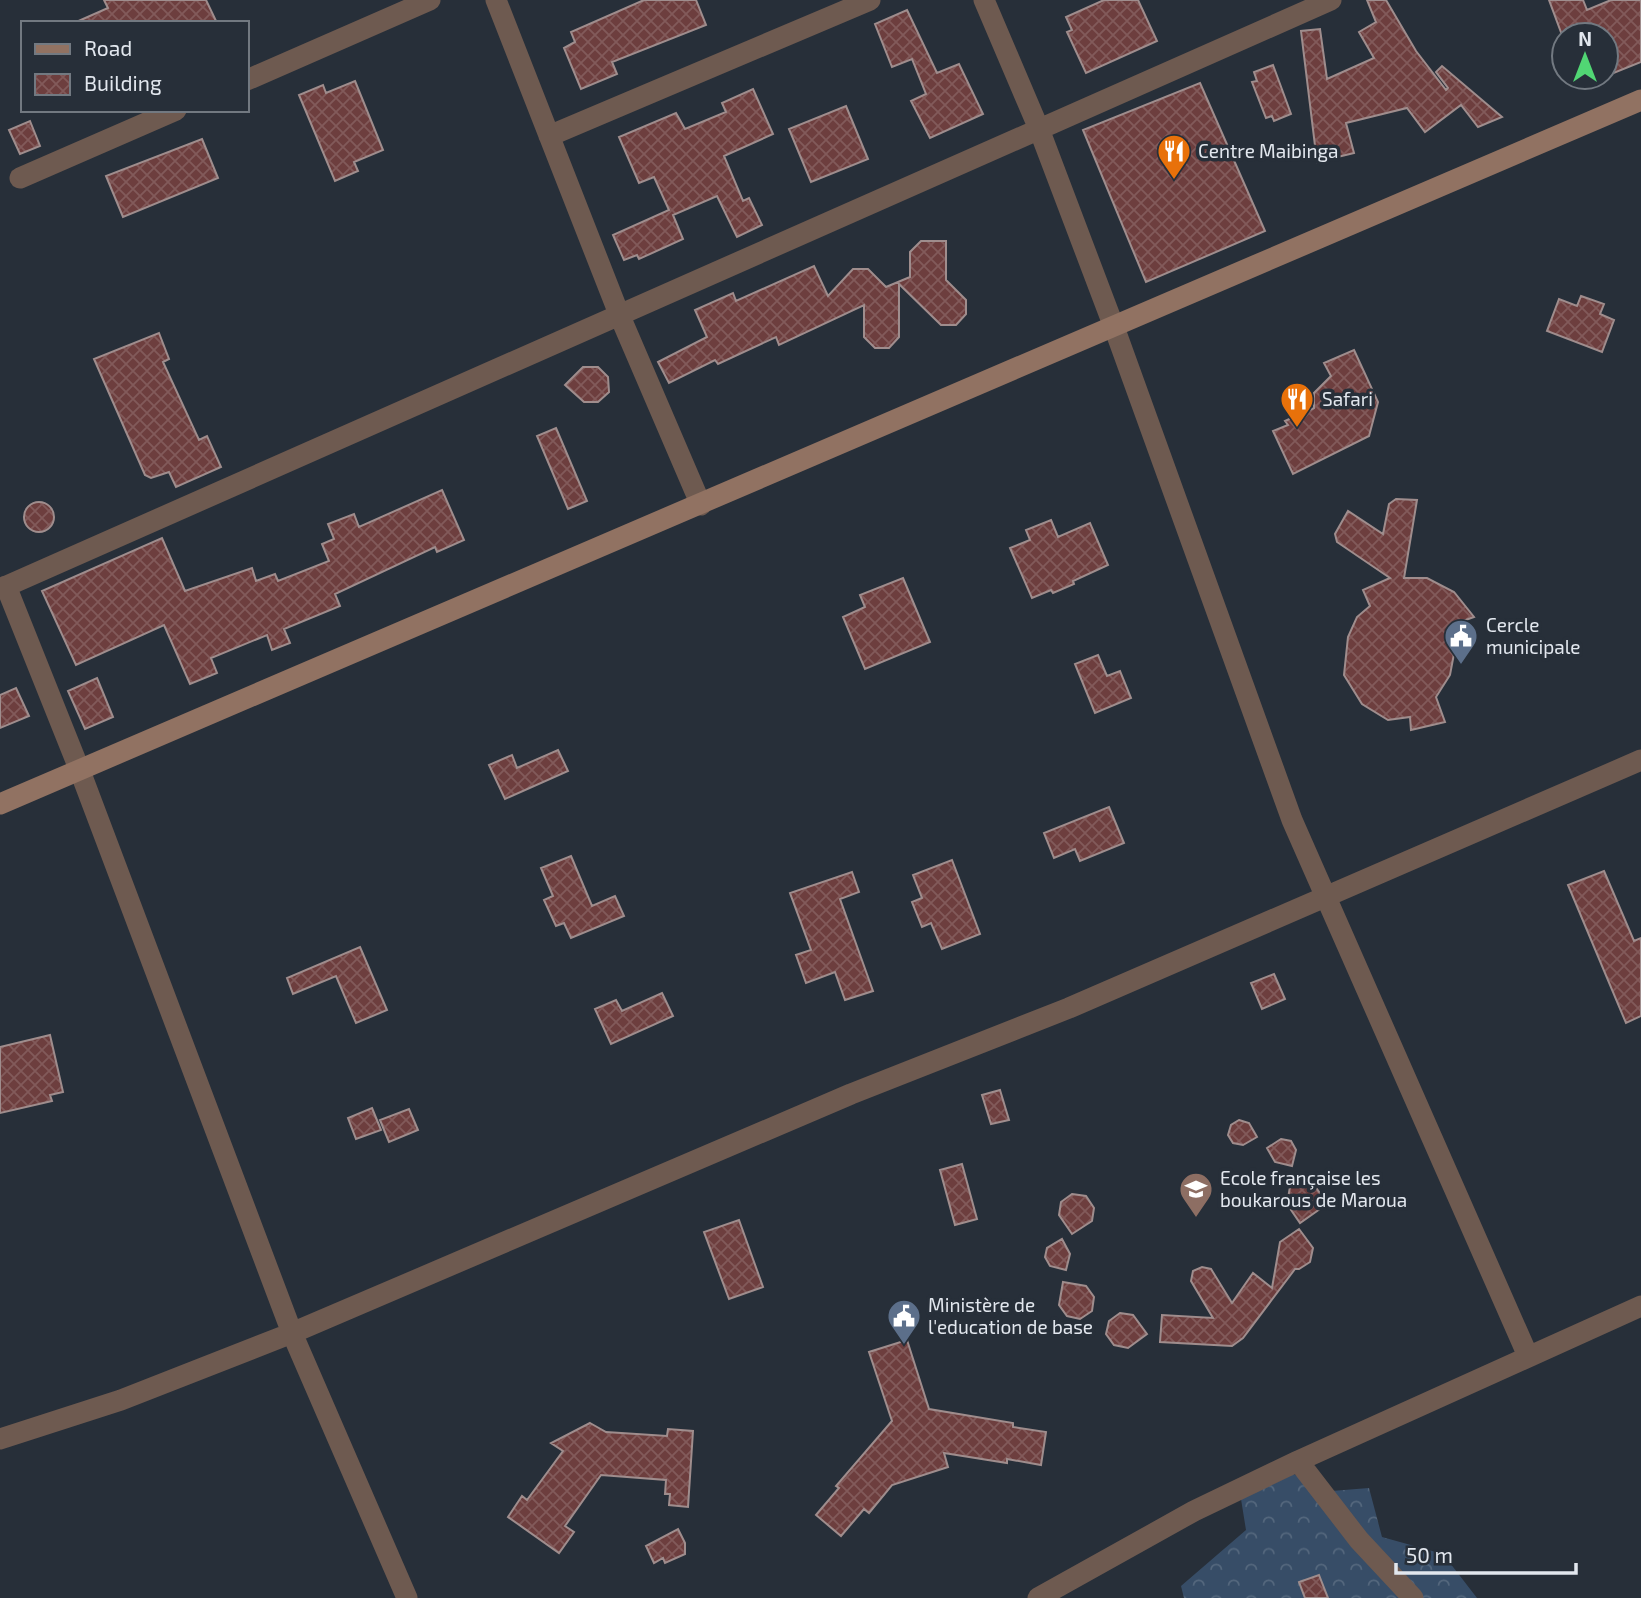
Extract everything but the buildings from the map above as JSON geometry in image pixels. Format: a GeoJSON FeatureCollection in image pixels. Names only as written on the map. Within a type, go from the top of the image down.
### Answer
{"type":"FeatureCollection","features":[{"type":"Feature","properties":{"kind":"street"},"geometry":{"type":"LineString","coordinates":[[248,80],[430,0]]}},
{"type":"Feature","properties":{"kind":"street"},"geometry":{"type":"LineString","coordinates":[[496,0],[619,314],[701,505]]}},
{"type":"Feature","properties":{"kind":"street"},"geometry":{"type":"LineString","coordinates":[[549,136],[870,0]]}},
{"type":"Feature","properties":{"kind":"street"},"geometry":{"type":"LineString","coordinates":[[985,0],[1039,129],[1114,327],[1292,820],[1528,1356]]}},
{"type":"Feature","properties":{"kind":"street"},"geometry":{"type":"LineString","coordinates":[[407,1598],[292,1333],[80,771],[3,587],[1331,0]]}},
{"type":"Feature","properties":{"kind":"street"},"geometry":{"type":"LineString","coordinates":[[0,804],[1641,100]]}},
{"type":"Feature","properties":{"kind":"street"},"geometry":{"type":"LineString","coordinates":[[20,178],[171,112]]}},
{"type":"Feature","properties":{"kind":"street"},"geometry":{"type":"LineString","coordinates":[[0,1439],[121,1400],[292,1333],[851,1094],[1069,1008],[1326,899],[1641,760]]}},
{"type":"Feature","properties":{"kind":"street"},"geometry":{"type":"LineString","coordinates":[[1038,1598],[1194,1511],[1641,1306]]}},
{"type":"Feature","properties":{"kind":"street"},"geometry":{"type":"LineString","coordinates":[[1298,1461],[1359,1540],[1413,1598]]}},
{"type":"Feature","properties":{"kind":"green space"},"geometry":{"type":"Polygon","coordinates":[[[1294,1474],[1319,1492],[1369,1488],[1382,1537],[1443,1554],[1477,1598],[1184,1598],[1181,1586],[1246,1530],[1241,1499],[1294,1474]]]}},
{"type":"Feature","properties":{"kind":"place","name":"Centre Maibinga"},"geometry":{"type":"Point","coordinates":[1174,181]}},
{"type":"Feature","properties":{"kind":"place","name":"Safari"},"geometry":{"type":"Point","coordinates":[1297,429]}},
{"type":"Feature","properties":{"kind":"place","name":"Cercle municipale"},"geometry":{"type":"Point","coordinates":[1461,666]}},
{"type":"Feature","properties":{"kind":"place","name":"Ecole française les boukarous de Maroua"},"geometry":{"type":"Point","coordinates":[1196,1219]}},
{"type":"Feature","properties":{"kind":"place","name":"Ministère de l'education de base"},"geometry":{"type":"Point","coordinates":[904,1346]}}]}
